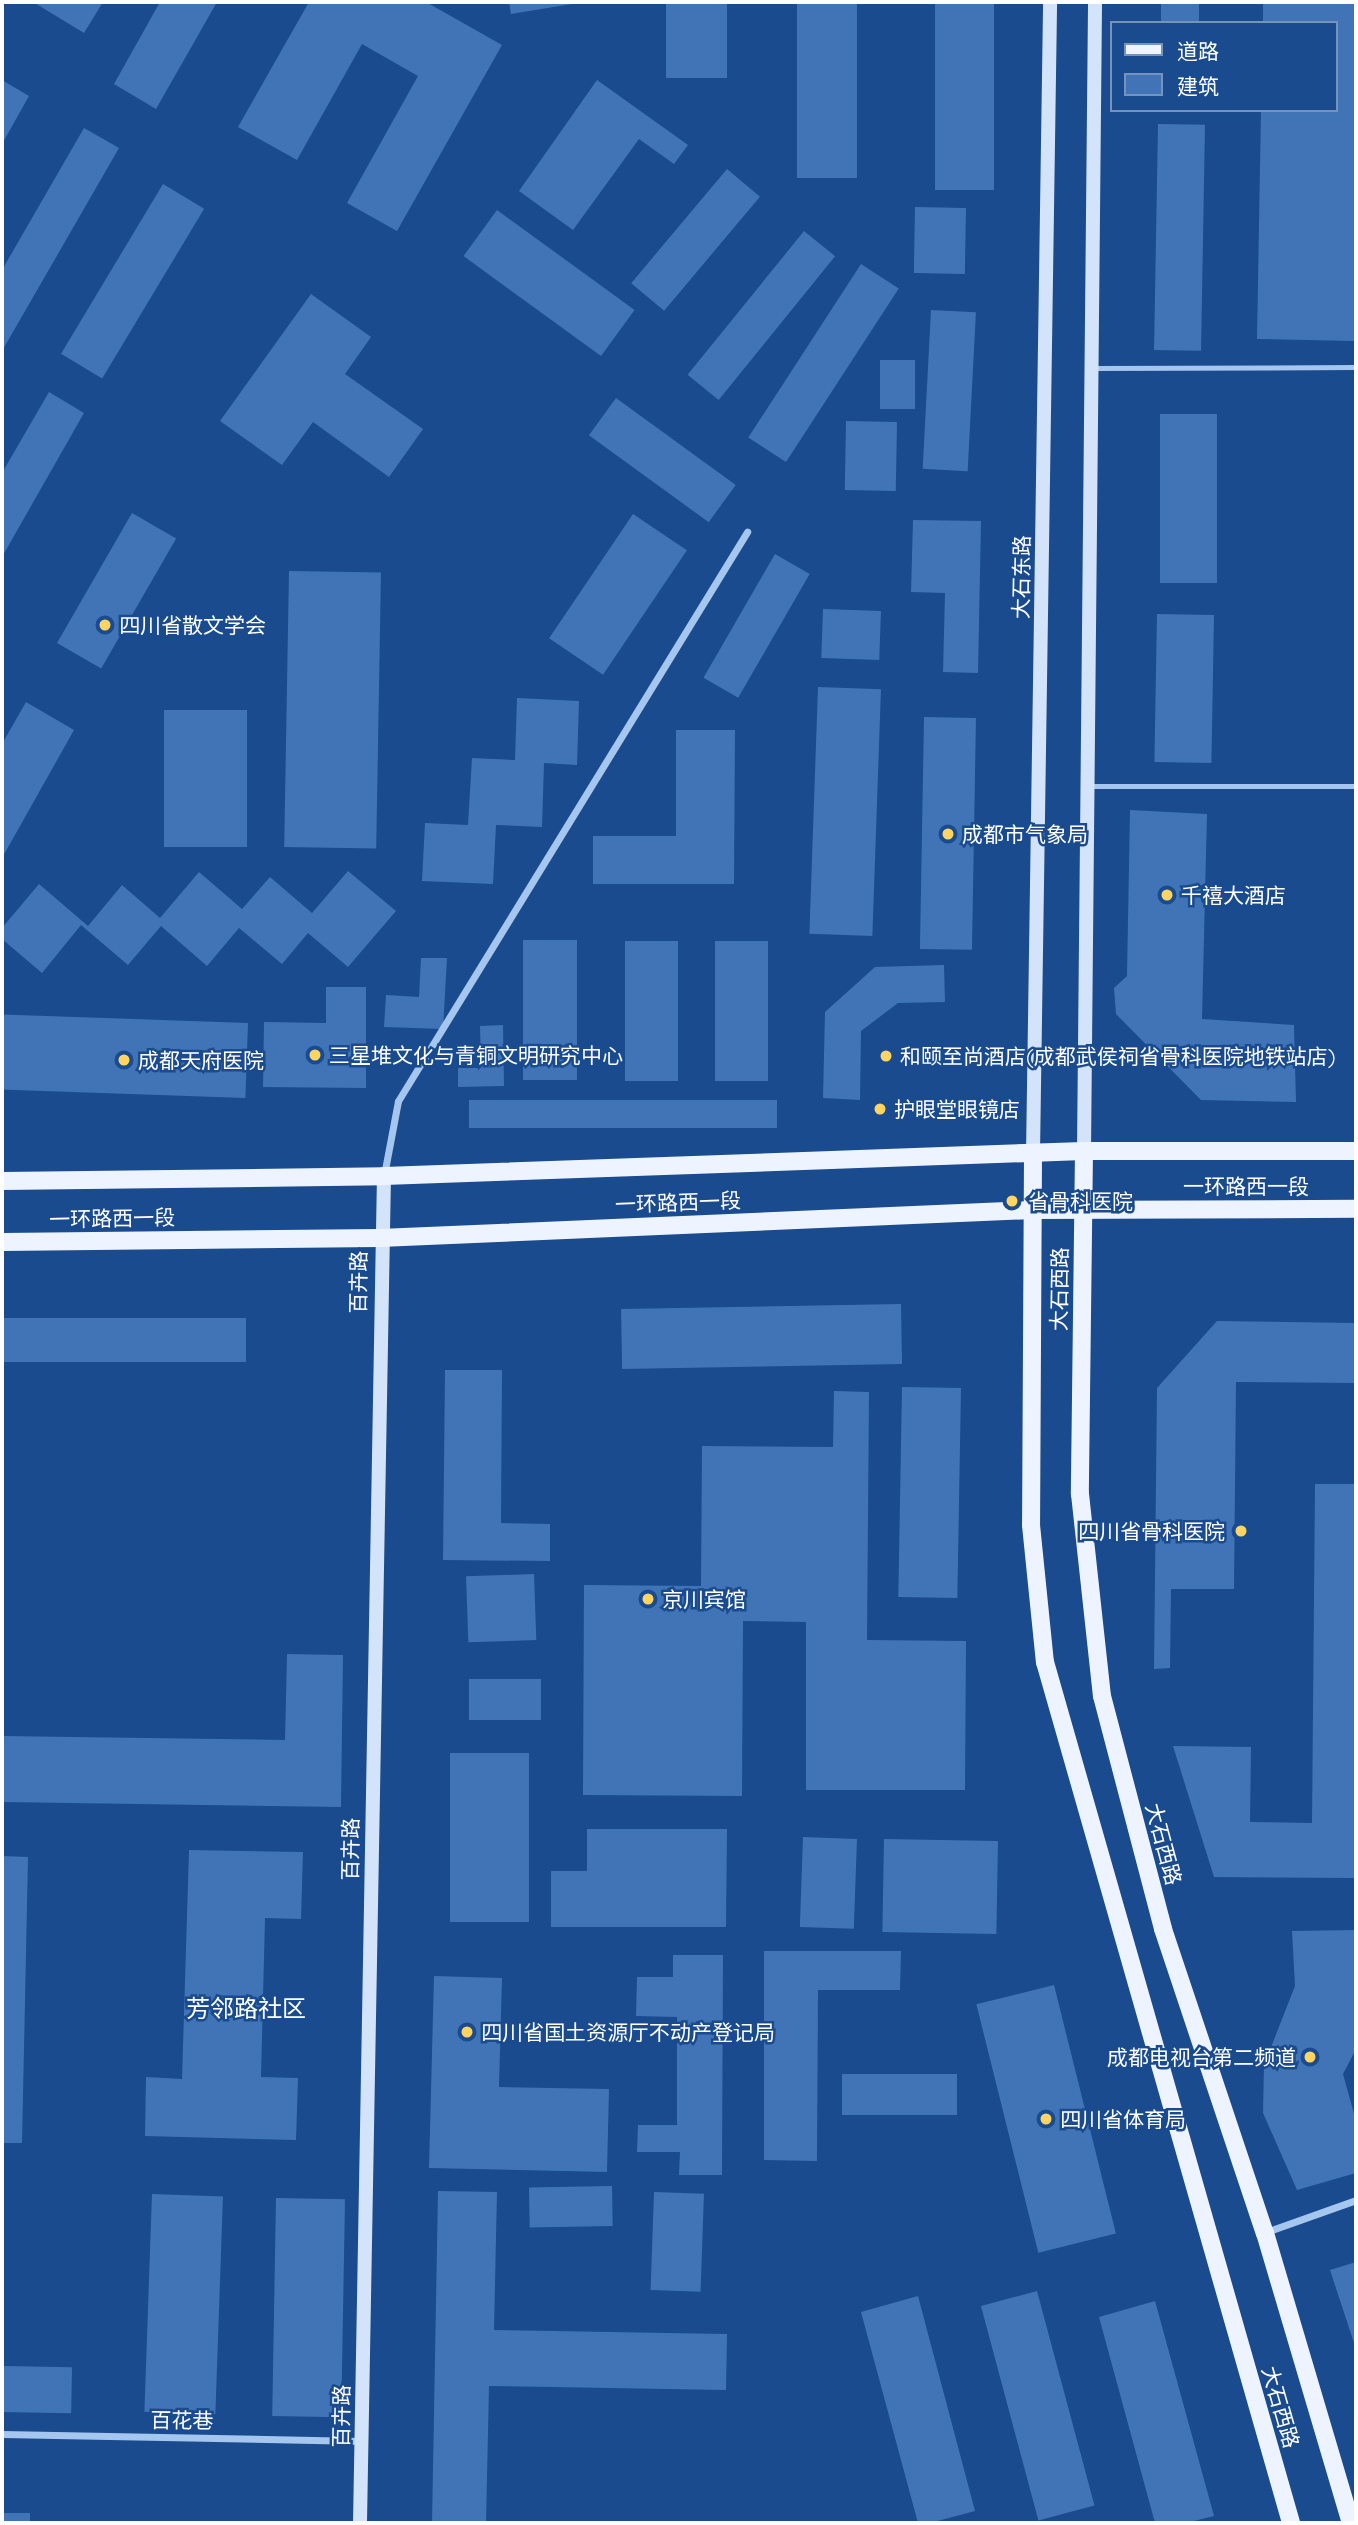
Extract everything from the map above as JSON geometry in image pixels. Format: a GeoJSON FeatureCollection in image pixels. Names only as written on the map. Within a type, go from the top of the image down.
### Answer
{"type":"FeatureCollection","features":[{"type":"Feature","properties":{"kind":"main road","name":"大石东路"},"geometry":{"type":"LineString","coordinates":[[1033,1154],[1050,2]]}},
{"type":"Feature","properties":{"kind":"main road"},"geometry":{"type":"LineString","coordinates":[[1084,1152],[1095,2]]}},
{"type":"Feature","properties":{"kind":"main road","name":"一环路西一段"},"geometry":{"type":"LineString","coordinates":[[2,1181],[384,1176],[1084,1152],[1356,1151]]}},
{"type":"Feature","properties":{"kind":"main road","name":"大石西路"},"geometry":{"type":"LineString","coordinates":[[1084,1152],[1082,1550],[1102,1696],[1163,1929],[1265,2233],[1351,2523]]}},
{"type":"Feature","properties":{"kind":"main road","name":"大石西路"},"geometry":{"type":"LineString","coordinates":[[1033,1154],[1032,1538],[1045,1662],[1291,2523]]}},
{"type":"Feature","properties":{"kind":"main road","name":"百卉路"},"geometry":{"type":"LineString","coordinates":[[360,2523],[380,1238],[384,1176]]}},
{"type":"Feature","properties":{"kind":"main road","name":"一环路西一段"},"geometry":{"type":"LineString","coordinates":[[2,1242],[380,1238],[1032,1210],[1356,1209]]}},
{"type":"Feature","properties":{"kind":"street"},"geometry":{"type":"LineString","coordinates":[[384,1176],[398,1101],[747,532]]}},
{"type":"Feature","properties":{"kind":"street"},"geometry":{"type":"LineString","coordinates":[[1265,2233],[1356,2200]]}},
{"type":"Feature","properties":{"kind":"street","name":"百花巷"},"geometry":{"type":"LineString","coordinates":[[2,2434],[362,2441]]}},
{"type":"Feature","properties":{"kind":"lane"},"geometry":{"type":"LineString","coordinates":[[1090,368],[1356,368]]}},
{"type":"Feature","properties":{"kind":"lane"},"geometry":{"type":"LineString","coordinates":[[1088,786],[1356,786]]}},
{"type":"Feature","properties":{"kind":"building"},"geometry":{"type":"Polygon","coordinates":[[[33,2],[103,2],[84,33],[33,2]]]}},
{"type":"Feature","properties":{"kind":"building"},"geometry":{"type":"Polygon","coordinates":[[[160,2],[217,2],[156,109],[114,84],[160,2]]]}},
{"type":"Feature","properties":{"kind":"building"},"geometry":{"type":"Polygon","coordinates":[[[309,2],[426,2],[502,45],[397,231],[347,203],[418,76],[362,44],[297,160],[238,127],[309,2]]]}},
{"type":"Feature","properties":{"kind":"building"},"geometry":{"type":"Polygon","coordinates":[[[509,2],[578,2],[578,3],[511,14],[509,2]]]}},
{"type":"Feature","properties":{"kind":"building"},"geometry":{"type":"Polygon","coordinates":[[[666,2],[727,2],[727,78],[666,78],[666,2]]]}},
{"type":"Feature","properties":{"kind":"building"},"geometry":{"type":"Polygon","coordinates":[[[797,2],[857,2],[857,178],[797,178],[797,2]]]}},
{"type":"Feature","properties":{"kind":"building"},"geometry":{"type":"Polygon","coordinates":[[[935,2],[994,2],[994,190],[935,190],[935,2]]]}},
{"type":"Feature","properties":{"kind":"building"},"geometry":{"type":"Polygon","coordinates":[[[1161,2],[1199,2],[1199,21],[1161,21],[1161,2]]]}},
{"type":"Feature","properties":{"kind":"building"},"geometry":{"type":"Polygon","coordinates":[[[1263,2],[1356,2],[1355,341],[1257,339],[1261,112],[1337,112],[1337,21],[1263,21],[1263,2]]]}},
{"type":"Feature","properties":{"kind":"building"},"geometry":{"type":"Polygon","coordinates":[[[2,80],[29,96],[2,144],[2,80]]]}},
{"type":"Feature","properties":{"kind":"building"},"geometry":{"type":"Polygon","coordinates":[[[597,80],[688,145],[674,164],[639,139],[573,230],[519,191],[597,80]]]}},
{"type":"Feature","properties":{"kind":"building"},"geometry":{"type":"Polygon","coordinates":[[[1158,124],[1205,125],[1201,351],[1154,350],[1158,124]]]}},
{"type":"Feature","properties":{"kind":"building"},"geometry":{"type":"Polygon","coordinates":[[[84,128],[119,148],[2,351],[2,270],[84,128]]]}},
{"type":"Feature","properties":{"kind":"building"},"geometry":{"type":"Polygon","coordinates":[[[727,169],[760,197],[664,311],[631,283],[727,169]]]}},
{"type":"Feature","properties":{"kind":"building"},"geometry":{"type":"Polygon","coordinates":[[[163,184],[204,209],[102,378],[61,354],[163,184]]]}},
{"type":"Feature","properties":{"kind":"building"},"geometry":{"type":"Polygon","coordinates":[[[915,207],[966,208],[965,274],[914,273],[915,207]]]}},
{"type":"Feature","properties":{"kind":"building"},"geometry":{"type":"Polygon","coordinates":[[[497,210],[635,310],[601,356],[463,256],[497,210]]]}},
{"type":"Feature","properties":{"kind":"building"},"geometry":{"type":"Polygon","coordinates":[[[804,231],[835,256],[719,400],[688,375],[804,231]]]}},
{"type":"Feature","properties":{"kind":"building"},"geometry":{"type":"Polygon","coordinates":[[[861,264],[899,289],[786,462],[748,438],[861,264]]]}},
{"type":"Feature","properties":{"kind":"building"},"geometry":{"type":"Polygon","coordinates":[[[311,294],[371,337],[345,374],[423,429],[389,477],[313,422],[282,465],[220,421],[311,294]]]}},
{"type":"Feature","properties":{"kind":"building"},"geometry":{"type":"Polygon","coordinates":[[[931,310],[976,312],[968,471],[923,469],[931,310]]]}},
{"type":"Feature","properties":{"kind":"building"},"geometry":{"type":"Polygon","coordinates":[[[880,360],[915,360],[915,409],[880,409],[880,360]]]}},
{"type":"Feature","properties":{"kind":"building"},"geometry":{"type":"Polygon","coordinates":[[[49,392],[84,413],[2,557],[2,473],[49,392]]]}},
{"type":"Feature","properties":{"kind":"building"},"geometry":{"type":"Polygon","coordinates":[[[616,398],[736,485],[709,522],[589,435],[616,398]]]}},
{"type":"Feature","properties":{"kind":"building"},"geometry":{"type":"Polygon","coordinates":[[[1160,414],[1217,414],[1217,583],[1160,583],[1160,414]]]}},
{"type":"Feature","properties":{"kind":"building"},"geometry":{"type":"Polygon","coordinates":[[[846,421],[897,422],[896,491],[845,490],[846,421]]]}},
{"type":"Feature","properties":{"kind":"building"},"geometry":{"type":"Polygon","coordinates":[[[132,513],[176,538],[101,668],[57,643],[132,513]]]}},
{"type":"Feature","properties":{"kind":"building"},"geometry":{"type":"Polygon","coordinates":[[[633,514],[687,550],[603,675],[549,638],[633,514]]]}},
{"type":"Feature","properties":{"kind":"building"},"geometry":{"type":"Polygon","coordinates":[[[913,520],[981,521],[978,673],[943,672],[945,593],[911,592],[913,520]]]}},
{"type":"Feature","properties":{"kind":"building"},"geometry":{"type":"Polygon","coordinates":[[[775,554],[810,574],[738,698],[704,678],[775,554]]]}},
{"type":"Feature","properties":{"kind":"building"},"geometry":{"type":"Polygon","coordinates":[[[289,571],[381,573],[376,849],[284,847],[289,571]]]}},
{"type":"Feature","properties":{"kind":"building"},"geometry":{"type":"Polygon","coordinates":[[[823,609],[881,611],[879,660],[821,658],[823,609]]]}},
{"type":"Feature","properties":{"kind":"building"},"geometry":{"type":"Polygon","coordinates":[[[1157,614],[1214,615],[1211,763],[1154,762],[1157,614]]]}},
{"type":"Feature","properties":{"kind":"building"},"geometry":{"type":"Polygon","coordinates":[[[818,687],[881,689],[872,936],[809,934],[818,687]]]}},
{"type":"Feature","properties":{"kind":"building"},"geometry":{"type":"Polygon","coordinates":[[[517,698],[579,701],[577,765],[544,763],[542,827],[496,825],[493,884],[422,881],[425,823],[468,825],[472,758],[515,760],[517,698]]]}},
{"type":"Feature","properties":{"kind":"building"},"geometry":{"type":"Polygon","coordinates":[[[26,702],[74,730],[2,858],[2,744],[26,702]]]}},
{"type":"Feature","properties":{"kind":"building"},"geometry":{"type":"Polygon","coordinates":[[[164,710],[247,710],[247,847],[164,847],[164,710]]]}},
{"type":"Feature","properties":{"kind":"building","name":"成都市气象局"},"geometry":{"type":"Polygon","coordinates":[[[924,717],[976,718],[972,950],[920,949],[924,717]]]}},
{"type":"Feature","properties":{"kind":"building"},"geometry":{"type":"Polygon","coordinates":[[[676,730],[735,730],[734,884],[593,884],[593,836],[676,836],[676,730]]]}},
{"type":"Feature","properties":{"kind":"building","name":"千禧大酒店"},"geometry":{"type":"Polygon","coordinates":[[[1130,810],[1207,814],[1202,1019],[1294,1025],[1296,1102],[1201,1100],[1116,1014],[1114,988],[1127,976],[1130,810]]]}},
{"type":"Feature","properties":{"kind":"building"},"geometry":{"type":"Polygon","coordinates":[[[348,871],[396,911],[348,967],[308,933],[282,964],[239,928],[207,966],[161,926],[128,965],[81,925],[42,973],[2,939],[2,928],[39,884],[88,926],[122,885],[160,918],[199,872],[242,909],[270,877],[312,913],[348,871]]]}},
{"type":"Feature","properties":{"kind":"building"},"geometry":{"type":"Polygon","coordinates":[[[523,940],[577,940],[577,1080],[523,1080],[523,940]]]}},
{"type":"Feature","properties":{"kind":"building"},"geometry":{"type":"Polygon","coordinates":[[[625,941],[678,941],[678,1081],[625,1081],[625,941]]]}},
{"type":"Feature","properties":{"kind":"building"},"geometry":{"type":"Polygon","coordinates":[[[715,941],[768,941],[768,1081],[715,1081],[715,941]]]}},
{"type":"Feature","properties":{"kind":"building"},"geometry":{"type":"Polygon","coordinates":[[[421,958],[447,958],[443,1029],[384,1027],[386,995],[419,997],[421,958]]]}},
{"type":"Feature","properties":{"kind":"building"},"geometry":{"type":"Polygon","coordinates":[[[944,965],[945,1002],[898,1003],[861,1031],[860,1100],[823,1098],[825,1012],[875,967],[944,965]]]}},
{"type":"Feature","properties":{"kind":"building","name":"三星堆文化与青铜文明研究中心"},"geometry":{"type":"Polygon","coordinates":[[[326,987],[366,987],[366,1088],[263,1087],[264,1022],[326,1023],[326,987]]]}},
{"type":"Feature","properties":{"kind":"building","name":"成都天府医院"},"geometry":{"type":"Polygon","coordinates":[[[2,1014],[248,1023],[245,1098],[2,1089],[2,1014]]]}},
{"type":"Feature","properties":{"kind":"building"},"geometry":{"type":"Polygon","coordinates":[[[503,1025],[504,1086],[458,1087],[458,1068],[481,1068],[480,1026],[503,1025]]]}},
{"type":"Feature","properties":{"kind":"building"},"geometry":{"type":"Polygon","coordinates":[[[469,1100],[777,1100],[777,1128],[469,1128],[469,1100]]]}},
{"type":"Feature","properties":{"kind":"building"},"geometry":{"type":"Polygon","coordinates":[[[901,1304],[902,1364],[622,1369],[621,1309],[901,1304]]]}},
{"type":"Feature","properties":{"kind":"building"},"geometry":{"type":"Polygon","coordinates":[[[2,1318],[246,1318],[246,1362],[2,1362],[2,1318]]]}},
{"type":"Feature","properties":{"kind":"building"},"geometry":{"type":"Polygon","coordinates":[[[1217,1321],[1356,1323],[1356,1383],[1236,1382],[1234,1589],[1171,1589],[1170,1668],[1154,1669],[1157,1388],[1217,1321]]]}},
{"type":"Feature","properties":{"kind":"building"},"geometry":{"type":"Polygon","coordinates":[[[445,1370],[502,1370],[501,1523],[550,1524],[550,1561],[443,1560],[445,1370]]]}},
{"type":"Feature","properties":{"kind":"building"},"geometry":{"type":"Polygon","coordinates":[[[902,1387],[961,1388],[957,1598],[898,1597],[902,1387]]]}},
{"type":"Feature","properties":{"kind":"building"},"geometry":{"type":"Polygon","coordinates":[[[834,1391],[869,1392],[867,1640],[966,1641],[965,1790],[806,1790],[806,1622],[743,1621],[742,1796],[583,1795],[584,1585],[701,1586],[702,1446],[833,1447],[834,1391]]]}},
{"type":"Feature","properties":{"kind":"building"},"geometry":{"type":"Polygon","coordinates":[[[1315,1484],[1356,1484],[1356,1878],[1214,1877],[1173,1746],[1251,1747],[1250,1822],[1312,1823],[1315,1484]]]}},
{"type":"Feature","properties":{"kind":"building"},"geometry":{"type":"Polygon","coordinates":[[[534,1574],[536,1640],[468,1642],[466,1576],[534,1574]]]}},
{"type":"Feature","properties":{"kind":"building"},"geometry":{"type":"Polygon","coordinates":[[[287,1654],[343,1655],[341,1807],[2,1802],[2,1736],[285,1740],[287,1654]]]}},
{"type":"Feature","properties":{"kind":"building"},"geometry":{"type":"Polygon","coordinates":[[[469,1679],[541,1679],[541,1720],[469,1720],[469,1679]]]}},
{"type":"Feature","properties":{"kind":"building"},"geometry":{"type":"Polygon","coordinates":[[[450,1753],[529,1753],[529,1922],[450,1922],[450,1753]]]}},
{"type":"Feature","properties":{"kind":"building"},"geometry":{"type":"Polygon","coordinates":[[[587,1829],[727,1829],[726,1927],[551,1927],[551,1871],[587,1871],[587,1829]]]}},
{"type":"Feature","properties":{"kind":"building"},"geometry":{"type":"Polygon","coordinates":[[[803,1837],[857,1839],[854,1929],[800,1927],[803,1837]]]}},
{"type":"Feature","properties":{"kind":"building"},"geometry":{"type":"Polygon","coordinates":[[[884,1839],[998,1841],[996,1934],[882,1932],[884,1839]]]}},
{"type":"Feature","properties":{"kind":"building"},"geometry":{"type":"Polygon","coordinates":[[[189,1850],[303,1852],[301,1919],[265,1918],[261,2077],[298,2078],[296,2140],[145,2136],[146,2077],[182,2079],[189,1850]]]}},
{"type":"Feature","properties":{"kind":"building"},"geometry":{"type":"Polygon","coordinates":[[[2,1856],[28,1857],[22,2143],[2,2143],[2,1856]]]}},
{"type":"Feature","properties":{"kind":"building","name":"成都电视台第二频道"},"geometry":{"type":"Polygon","coordinates":[[[1356,1930],[1356,2049],[1343,2074],[1356,2121],[1356,2173],[1297,2190],[1263,2113],[1264,2065],[1295,1986],[1292,1931],[1356,1930]]]}},
{"type":"Feature","properties":{"kind":"building"},"geometry":{"type":"Polygon","coordinates":[[[764,1951],[901,1951],[900,1990],[818,1990],[817,2161],[764,2160],[764,1951]]]}},
{"type":"Feature","properties":{"kind":"building"},"geometry":{"type":"Polygon","coordinates":[[[673,1955],[723,1955],[722,2175],[679,2175],[680,2152],[637,2152],[638,2125],[677,2125],[677,2017],[636,2016],[637,1977],[673,1977],[673,1955]]]}},
{"type":"Feature","properties":{"kind":"building","name":"四川省国土资源厅不动产登记局"},"geometry":{"type":"Polygon","coordinates":[[[434,1976],[502,1978],[499,2087],[609,2089],[607,2172],[429,2168],[434,1976]]]}},
{"type":"Feature","properties":{"kind":"building","name":"四川省体育局"},"geometry":{"type":"Polygon","coordinates":[[[1054,1985],[1116,2233],[1038,2253],[976,2004],[1054,1985]]]}},
{"type":"Feature","properties":{"kind":"building"},"geometry":{"type":"Polygon","coordinates":[[[842,2074],[957,2074],[957,2115],[842,2115],[842,2074]]]}},
{"type":"Feature","properties":{"kind":"building"},"geometry":{"type":"Polygon","coordinates":[[[612,2186],[613,2226],[530,2227],[529,2187],[612,2186]]]}},
{"type":"Feature","properties":{"kind":"building"},"geometry":{"type":"Polygon","coordinates":[[[438,2191],[497,2192],[494,2330],[727,2334],[726,2390],[489,2386],[486,2523],[432,2523],[438,2191]]]}},
{"type":"Feature","properties":{"kind":"building"},"geometry":{"type":"Polygon","coordinates":[[[654,2192],[704,2194],[701,2292],[651,2290],[654,2192]]]}},
{"type":"Feature","properties":{"kind":"building"},"geometry":{"type":"Polygon","coordinates":[[[152,2194],[223,2196],[215,2414],[144,2412],[152,2194]]]}},
{"type":"Feature","properties":{"kind":"building"},"geometry":{"type":"Polygon","coordinates":[[[276,2198],[345,2199],[341,2417],[272,2416],[276,2198]]]}},
{"type":"Feature","properties":{"kind":"building"},"geometry":{"type":"Polygon","coordinates":[[[1356,2262],[1356,2349],[1330,2270],[1356,2262]]]}},
{"type":"Feature","properties":{"kind":"building"},"geometry":{"type":"Polygon","coordinates":[[[1037,2291],[1094,2505],[1038,2520],[981,2306],[1037,2291]]]}},
{"type":"Feature","properties":{"kind":"building"},"geometry":{"type":"Polygon","coordinates":[[[918,2296],[975,2511],[930,2523],[918,2523],[861,2312],[918,2296]]]}},
{"type":"Feature","properties":{"kind":"building"},"geometry":{"type":"Polygon","coordinates":[[[1155,2301],[1214,2516],[1186,2523],[1155,2523],[1099,2317],[1155,2301]]]}},
{"type":"Feature","properties":{"kind":"building"},"geometry":{"type":"Polygon","coordinates":[[[2,2366],[72,2367],[71,2413],[2,2412],[2,2366]]]}},
{"type":"Feature","properties":{"kind":"building"},"geometry":{"type":"Polygon","coordinates":[[[2,2513],[30,2513],[30,2523],[2,2523],[2,2513]]]}},
{"type":"Feature","properties":{"kind":"place","name":"四川省散文学会"},"geometry":{"type":"Point","coordinates":[105,625]}},
{"type":"Feature","properties":{"kind":"place","name":"成都市气象局"},"geometry":{"type":"Point","coordinates":[948,834]}},
{"type":"Feature","properties":{"kind":"place","name":"千禧大酒店"},"geometry":{"type":"Point","coordinates":[1167,895]}},
{"type":"Feature","properties":{"kind":"place","name":"三星堆文化与青铜文明研究中心"},"geometry":{"type":"Point","coordinates":[315,1055]}},
{"type":"Feature","properties":{"kind":"place","name":"和颐至尚酒店(成都武侯祠省骨科医院地铁站店)"},"geometry":{"type":"Point","coordinates":[886,1056]}},
{"type":"Feature","properties":{"kind":"place","name":"成都天府医院"},"geometry":{"type":"Point","coordinates":[124,1060]}},
{"type":"Feature","properties":{"kind":"place","name":"护眼堂眼镜店"},"geometry":{"type":"Point","coordinates":[880,1109]}},
{"type":"Feature","properties":{"kind":"place","name":"省骨科医院"},"geometry":{"type":"Point","coordinates":[1012,1201]}},
{"type":"Feature","properties":{"kind":"place","name":"四川省骨科医院"},"geometry":{"type":"Point","coordinates":[1241,1531]}},
{"type":"Feature","properties":{"kind":"place","name":"京川宾馆"},"geometry":{"type":"Point","coordinates":[648,1599]}},
{"type":"Feature","properties":{"kind":"place","name":"四川省国土资源厅不动产登记局"},"geometry":{"type":"Point","coordinates":[467,2032]}},
{"type":"Feature","properties":{"kind":"place","name":"成都电视台第二频道"},"geometry":{"type":"Point","coordinates":[1310,2057]}},
{"type":"Feature","properties":{"kind":"place","name":"四川省体育局"},"geometry":{"type":"Point","coordinates":[1046,2119]}},
{"type":"Feature","properties":{"kind":"district","name":"芳邻路社区"},"geometry":{"type":"Point","coordinates":[246,2009]}}]}
